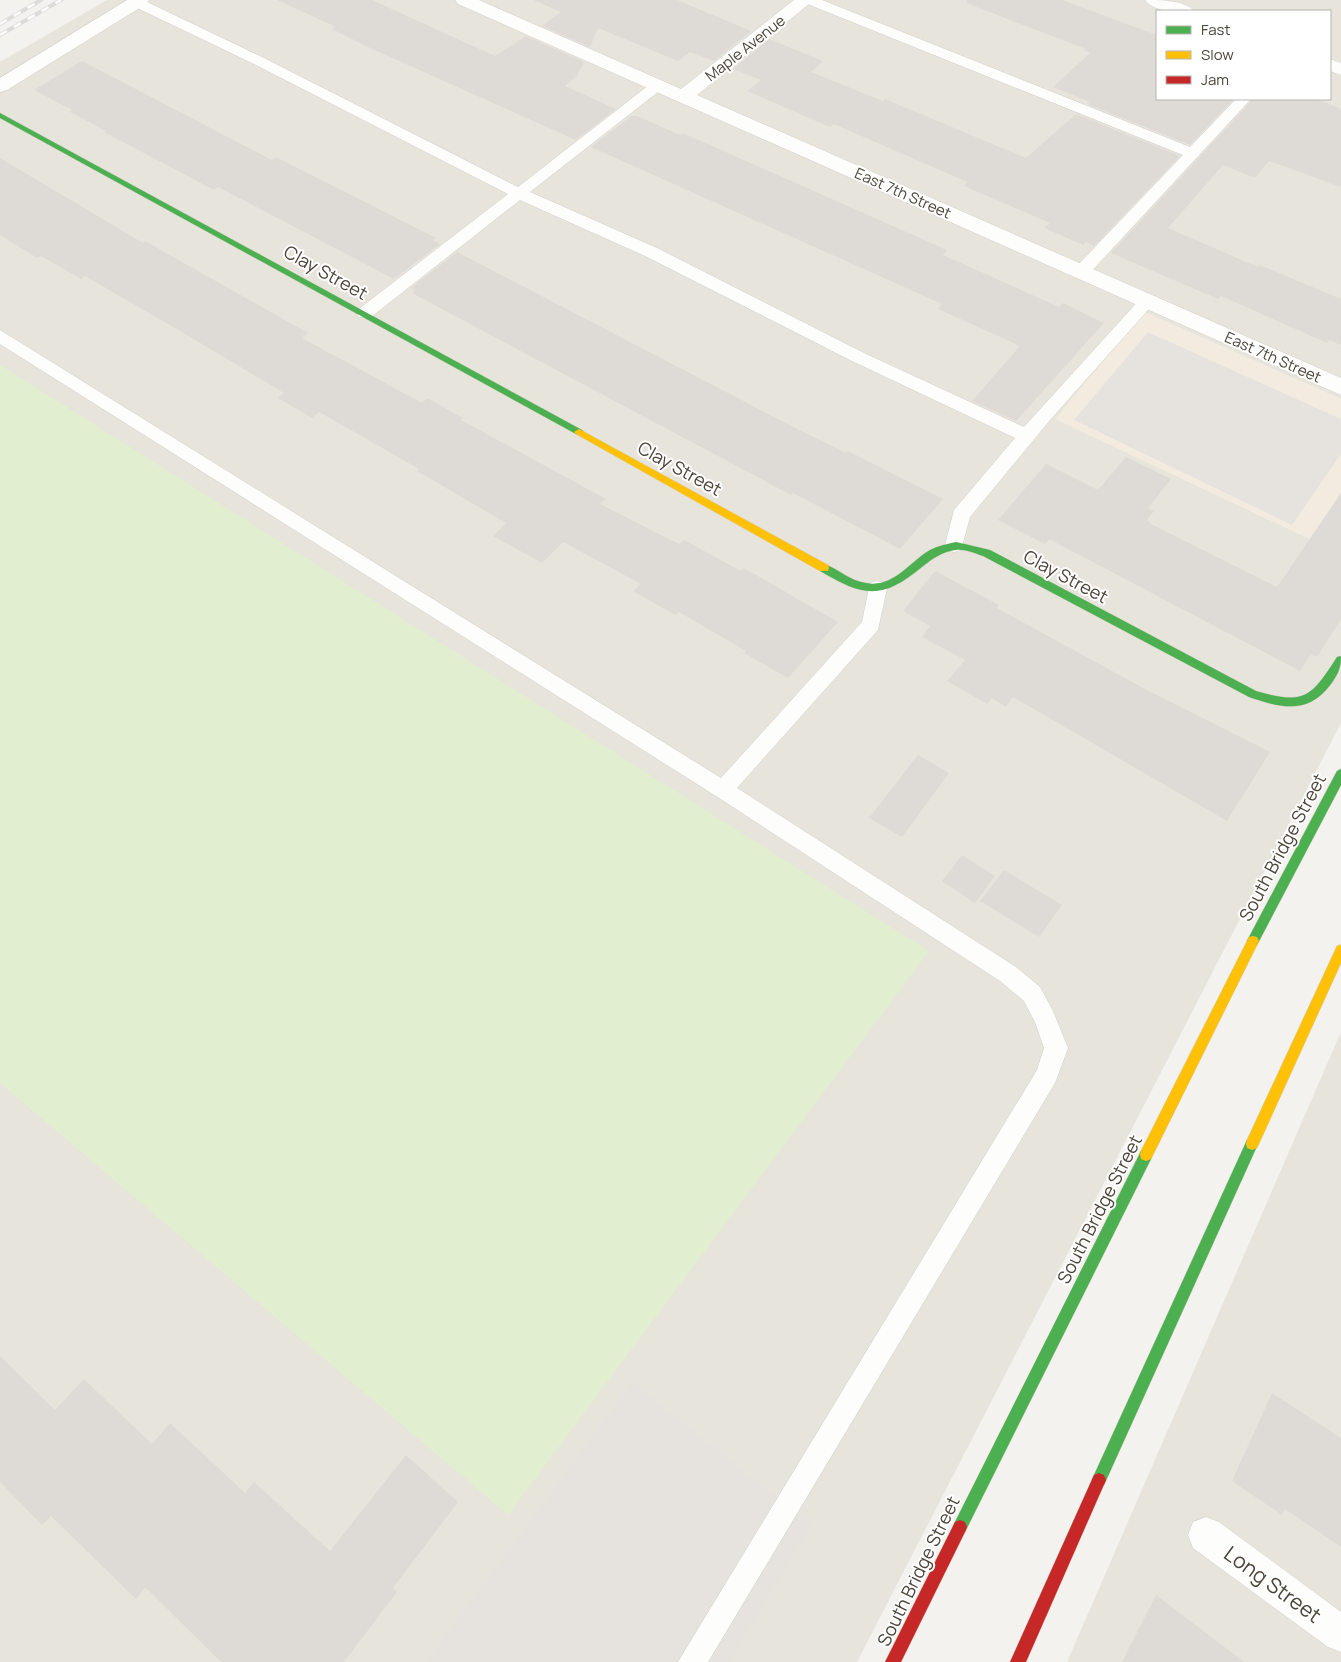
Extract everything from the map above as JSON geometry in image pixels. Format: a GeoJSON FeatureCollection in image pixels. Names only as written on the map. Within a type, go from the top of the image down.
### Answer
{"type":"FeatureCollection","features":[{"type":"Feature","properties":{"kind":"street","name":"East 7th Street"},"geometry":{"type":"LineString","coordinates":[[464,0],[1341,387]]}},
{"type":"Feature","properties":{"kind":"street","name":"Maple Avenue"},"geometry":{"type":"LineString","coordinates":[[684,96],[805,0]]}},
{"type":"Feature","properties":{"kind":"street"},"geometry":{"type":"LineString","coordinates":[[1154,0],[1182,10]]}},
{"type":"Feature","properties":{"kind":"street"},"geometry":{"type":"LineString","coordinates":[[0,86],[138,1]]}},
{"type":"Feature","properties":{"kind":"street","name":"Clay Street"},"geometry":{"type":"LineString","coordinates":[[0,115],[365,313],[843,579],[876,588]]}},
{"type":"Feature","properties":{"kind":"street"},"geometry":{"type":"LineString","coordinates":[[876,588],[892,584],[930,556],[954,545]]}},
{"type":"Feature","properties":{"kind":"street","name":"Clay Street"},"geometry":{"type":"LineString","coordinates":[[954,545],[986,553],[1253,694],[1275,702],[1296,704],[1313,699],[1324,688],[1341,660]]}},
{"type":"Feature","properties":{"kind":"street","name":"South Bridge Street"},"geometry":{"type":"LineString","coordinates":[[893,1662],[1280,887],[1341,774]]}},
{"type":"Feature","properties":{"kind":"street"},"geometry":{"type":"LineString","coordinates":[[1018,1662],[1150,1366],[1341,950]]}},
{"type":"Feature","properties":{"kind":"street","name":"Long Street"},"geometry":{"type":"LineString","coordinates":[[1206,1535],[1341,1634]]}},
{"type":"Feature","properties":{"kind":"lane"},"geometry":{"type":"LineString","coordinates":[[810,0],[1194,154]]}},
{"type":"Feature","properties":{"kind":"lane"},"geometry":{"type":"LineString","coordinates":[[138,1],[518,193],[651,252],[858,357],[1027,436]]}},
{"type":"Feature","properties":{"kind":"lane"},"geometry":{"type":"LineString","coordinates":[[365,313],[658,85]]}},
{"type":"Feature","properties":{"kind":"lane"},"geometry":{"type":"LineString","coordinates":[[1081,272],[1243,100]]}},
{"type":"Feature","properties":{"kind":"lane"},"geometry":{"type":"LineString","coordinates":[[954,545],[961,515],[1027,436],[1148,301]]}},
{"type":"Feature","properties":{"kind":"lane"},"geometry":{"type":"LineString","coordinates":[[0,336],[723,790],[1008,974],[1032,994],[1045,1018],[1056,1048],[1047,1075],[692,1662]]}},
{"type":"Feature","properties":{"kind":"lane"},"geometry":{"type":"LineString","coordinates":[[723,790],[871,625],[876,588]]}},
{"type":"Feature","properties":{"kind":"shaded area"},"geometry":{"type":"Polygon","coordinates":[[[107,0],[1341,0],[1341,399],[1144,312],[1341,554],[1341,723],[857,1662],[0,1662],[0,62],[107,0]]]}},
{"type":"Feature","properties":{"kind":"shaded area"},"geometry":{"type":"Polygon","coordinates":[[[1144,312],[1341,399],[1341,554],[1055,419],[1144,312]]]}},
{"type":"Feature","properties":{"kind":"shaded area"},"geometry":{"type":"Polygon","coordinates":[[[1148,332],[1341,419],[1341,454],[1292,525],[1074,420],[1148,332]]]}},
{"type":"Feature","properties":{"kind":"shaded area"},"geometry":{"type":"Polygon","coordinates":[[[1341,1032],[1341,1662],[1067,1662],[1341,1032]]]}},
{"type":"Feature","properties":{"kind":"shaded area"},"geometry":{"type":"Polygon","coordinates":[[[633,1382],[812,1525],[730,1662],[426,1662],[633,1382]]]}},
{"type":"Feature","properties":{"kind":"green space"},"geometry":{"type":"Polygon","coordinates":[[[0,365],[929,951],[508,1515],[0,1083],[0,365]]]}},
{"type":"Feature","properties":{"kind":"building"},"geometry":{"type":"Polygon","coordinates":[[[277,0],[372,0],[495,56],[526,36],[584,62],[577,76],[565,86],[616,109],[576,140],[370,48],[332,29],[336,27],[277,0]]]}},
{"type":"Feature","properties":{"kind":"building"},"geometry":{"type":"Polygon","coordinates":[[[533,0],[677,0],[751,31],[714,61],[690,52],[678,61],[598,28],[590,47],[542,26],[561,12],[533,0]]]}},
{"type":"Feature","properties":{"kind":"building"},"geometry":{"type":"Polygon","coordinates":[[[967,0],[1062,0],[1156,35],[1156,100],[1233,100],[1190,145],[1087,104],[1090,102],[1053,87],[1090,53],[1084,50],[1086,49],[966,3],[967,0]]]}},
{"type":"Feature","properties":{"kind":"building"},"geometry":{"type":"Polygon","coordinates":[[[769,39],[823,61],[811,72],[883,101],[885,99],[1026,158],[1076,114],[1180,156],[1094,246],[1086,242],[1083,245],[1044,228],[1050,223],[964,186],[967,182],[834,124],[830,127],[747,91],[761,80],[733,69],[769,39]]]}},
{"type":"Feature","properties":{"kind":"building"},"geometry":{"type":"Polygon","coordinates":[[[82,61],[272,160],[276,157],[436,238],[433,240],[440,244],[394,279],[218,187],[214,190],[104,132],[106,131],[70,112],[72,110],[34,90],[82,61]]]}},
{"type":"Feature","properties":{"kind":"building"},"geometry":{"type":"Polygon","coordinates":[[[1252,100],[1319,100],[1341,109],[1341,187],[1269,161],[1255,178],[1223,165],[1168,228],[1258,267],[1260,265],[1341,299],[1341,345],[1329,340],[1327,343],[1221,296],[1218,299],[1111,253],[1252,100]]]}},
{"type":"Feature","properties":{"kind":"building"},"geometry":{"type":"Polygon","coordinates":[[[631,116],[637,116],[680,135],[683,133],[947,250],[943,255],[1059,307],[1063,303],[1104,323],[1016,421],[972,401],[1020,346],[938,309],[942,304],[591,147],[631,116]]]}},
{"type":"Feature","properties":{"kind":"building"},"geometry":{"type":"Polygon","coordinates":[[[0,158],[143,243],[145,241],[308,333],[302,338],[422,403],[427,398],[463,418],[461,420],[606,499],[600,504],[679,544],[684,540],[741,571],[744,568],[838,622],[788,678],[679,612],[675,615],[633,591],[641,584],[563,542],[542,563],[493,536],[506,523],[417,471],[419,469],[319,412],[312,418],[278,398],[284,393],[180,331],[85,276],[81,279],[41,256],[37,258],[0,235],[0,158]]]}},
{"type":"Feature","properties":{"kind":"building"},"geometry":{"type":"Polygon","coordinates":[[[457,252],[795,428],[846,453],[848,451],[943,499],[900,549],[793,493],[791,495],[412,293],[415,290],[411,288],[457,252]]]}},
{"type":"Feature","properties":{"kind":"building"},"geometry":{"type":"Polygon","coordinates":[[[1126,457],[1171,479],[1148,508],[1154,511],[1147,520],[1151,522],[1149,523],[1277,587],[1341,493],[1341,619],[1317,657],[1311,654],[1300,671],[1049,539],[1045,544],[998,520],[1046,464],[1098,490],[1126,457]]]}},
{"type":"Feature","properties":{"kind":"building"},"geometry":{"type":"Polygon","coordinates":[[[935,571],[999,605],[997,608],[1145,689],[1270,752],[1227,821],[1013,697],[1006,707],[992,698],[987,704],[947,681],[965,660],[922,637],[930,626],[903,611],[935,571]]]}},
{"type":"Feature","properties":{"kind":"building"},"geometry":{"type":"Polygon","coordinates":[[[918,755],[949,773],[902,837],[869,818],[918,755]]]}},
{"type":"Feature","properties":{"kind":"building"},"geometry":{"type":"Polygon","coordinates":[[[962,855],[995,876],[975,903],[942,881],[962,855]]]}},
{"type":"Feature","properties":{"kind":"building"},"geometry":{"type":"Polygon","coordinates":[[[1004,870],[1062,905],[1039,937],[980,901],[1004,870]]]}},
{"type":"Feature","properties":{"kind":"building"},"geometry":{"type":"Polygon","coordinates":[[[0,1356],[55,1410],[84,1379],[152,1444],[170,1423],[245,1493],[254,1482],[330,1551],[406,1455],[458,1502],[393,1588],[397,1592],[344,1662],[221,1662],[145,1587],[136,1599],[51,1516],[42,1525],[0,1482],[0,1356]]]}},
{"type":"Feature","properties":{"kind":"building"},"geometry":{"type":"Polygon","coordinates":[[[1272,1393],[1341,1438],[1341,1547],[1285,1509],[1282,1515],[1232,1481],[1272,1393]]]}},
{"type":"Feature","properties":{"kind":"building"},"geometry":{"type":"Polygon","coordinates":[[[1156,1595],[1244,1662],[1122,1662],[1156,1595]]]}},
{"type":"Feature","properties":{"kind":"railway"},"geometry":{"type":"LineString","coordinates":[[0,24],[41,0]]}},
{"type":"Feature","properties":{"kind":"railway"},"geometry":{"type":"LineString","coordinates":[[0,35],[61,0]]}},
{"type":"Feature","properties":{"kind":"traffic: fast"},"geometry":{"type":"LineString","coordinates":[[0,115],[579,432]]}},
{"type":"Feature","properties":{"kind":"traffic: fast"},"geometry":{"type":"LineString","coordinates":[[824,568],[854,584],[874,588],[896,582],[933,553],[944,548],[956,546],[971,548],[986,553],[1253,694],[1284,702],[1306,700],[1314,695],[1323,687],[1341,660]]}},
{"type":"Feature","properties":{"kind":"traffic: fast"},"geometry":{"type":"LineString","coordinates":[[1253,941],[1341,774]]}},
{"type":"Feature","properties":{"kind":"traffic: fast"},"geometry":{"type":"LineString","coordinates":[[1099,1480],[1252,1144]]}},
{"type":"Feature","properties":{"kind":"traffic: fast"},"geometry":{"type":"LineString","coordinates":[[960,1527],[1146,1155]]}},
{"type":"Feature","properties":{"kind":"traffic: slow"},"geometry":{"type":"LineString","coordinates":[[579,432],[824,568]]}},
{"type":"Feature","properties":{"kind":"traffic: slow"},"geometry":{"type":"LineString","coordinates":[[1146,1155],[1253,941]]}},
{"type":"Feature","properties":{"kind":"traffic: slow"},"geometry":{"type":"LineString","coordinates":[[1252,1144],[1341,950]]}},
{"type":"Feature","properties":{"kind":"traffic: jam"},"geometry":{"type":"LineString","coordinates":[[1018,1662],[1099,1480]]}},
{"type":"Feature","properties":{"kind":"traffic: jam"},"geometry":{"type":"LineString","coordinates":[[893,1662],[960,1527]]}}]}
